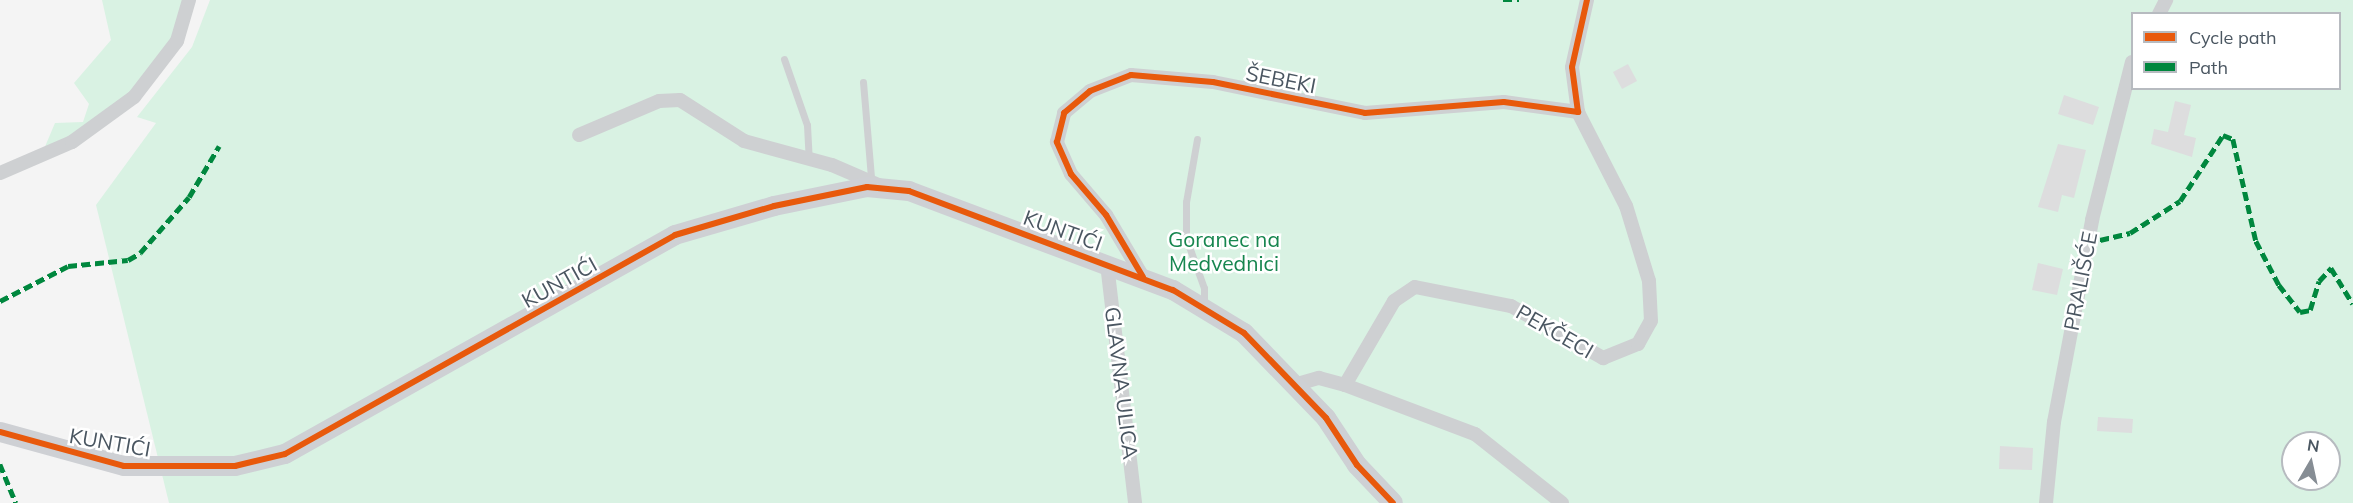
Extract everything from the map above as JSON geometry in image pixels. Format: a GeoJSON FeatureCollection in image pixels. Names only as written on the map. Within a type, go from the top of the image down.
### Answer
{"type":"FeatureCollection","features":[{"type":"Feature","properties":{"kind":"street"},"geometry":{"type":"LineString","coordinates":[[0,173],[72,142],[134,97],[177,41],[189,0]]}},
{"type":"Feature","properties":{"kind":"street"},"geometry":{"type":"LineString","coordinates":[[1578,112],[1572,67],[1587,0]]}},
{"type":"Feature","properties":{"kind":"street","name":"PRALIŠĆE"},"geometry":{"type":"LineString","coordinates":[[2046,503],[2054,422],[2089,235],[2131,71]]}},
{"type":"Feature","properties":{"kind":"street","name":"ŠEBEKI"},"geometry":{"type":"LineString","coordinates":[[1143,277],[1106,215],[1071,174],[1057,142],[1064,113],[1090,91],[1131,75],[1213,82],[1365,113],[1504,102],[1578,112]]}},
{"type":"Feature","properties":{"kind":"street","name":"KUNTIĆI"},"geometry":{"type":"LineString","coordinates":[[579,135],[673,99],[744,141],[909,191],[1143,277]]}},
{"type":"Feature","properties":{"kind":"street","name":"PEKČECI"},"geometry":{"type":"LineString","coordinates":[[1345,384],[1394,301],[1415,287],[1511,306],[1603,358],[1638,344],[1651,321],[1648,281],[1626,206],[1578,112]]}},
{"type":"Feature","properties":{"kind":"street","name":"KUNTIĆI"},"geometry":{"type":"LineString","coordinates":[[0,432],[124,466],[235,466],[285,454],[675,235],[774,206],[878,183]]}},
{"type":"Feature","properties":{"kind":"street","name":"GLAVNA ULICA"},"geometry":{"type":"LineString","coordinates":[[1107,264],[1135,503]]}},
{"type":"Feature","properties":{"kind":"street"},"geometry":{"type":"LineString","coordinates":[[1143,277],[1203,308],[1244,333],[1294,385],[1393,503]]}},
{"type":"Feature","properties":{"kind":"street"},"geometry":{"type":"LineString","coordinates":[[1294,385],[1319,378],[1345,384],[1475,434],[1562,503]]}},
{"type":"Feature","properties":{"kind":"lane"},"geometry":{"type":"LineString","coordinates":[[784,59],[807,125],[809,160]]}},
{"type":"Feature","properties":{"kind":"lane"},"geometry":{"type":"LineString","coordinates":[[863,82],[878,183]]}},
{"type":"Feature","properties":{"kind":"lane"},"geometry":{"type":"LineString","coordinates":[[1197,139],[1186,202],[1186,238],[1204,288],[1203,308]]}},
{"type":"Feature","properties":{"kind":"green space"},"geometry":{"type":"Polygon","coordinates":[[[102,0],[185,0],[176,38],[131,95],[90,132],[44,149],[55,123],[83,122],[89,104],[74,83],[111,40],[102,0]]]}},
{"type":"Feature","properties":{"kind":"green space","name":"Goranec na Medvednici"},"geometry":{"type":"Polygon","coordinates":[[[210,0],[2353,0],[2353,503],[169,503],[96,205],[156,123],[137,117],[192,47],[210,0]]]}},
{"type":"Feature","properties":{"kind":"building"},"geometry":{"type":"Polygon","coordinates":[[[1628,64],[1637,81],[1622,89],[1613,72],[1628,64]]]}},
{"type":"Feature","properties":{"kind":"building"},"geometry":{"type":"Polygon","coordinates":[[[2064,95],[2099,107],[2093,125],[2058,114],[2064,95]]]}},
{"type":"Feature","properties":{"kind":"building"},"geometry":{"type":"Polygon","coordinates":[[[2175,101],[2191,105],[2184,135],[2196,138],[2192,157],[2151,144],[2154,129],[2168,132],[2175,101]]]}},
{"type":"Feature","properties":{"kind":"building"},"geometry":{"type":"Polygon","coordinates":[[[2058,144],[2086,150],[2074,198],[2062,195],[2058,212],[2038,207],[2058,144]]]}},
{"type":"Feature","properties":{"kind":"building"},"geometry":{"type":"Polygon","coordinates":[[[2038,263],[2063,269],[2057,295],[2032,290],[2038,263]]]}},
{"type":"Feature","properties":{"kind":"building"},"geometry":{"type":"Polygon","coordinates":[[[2098,417],[2133,419],[2132,433],[2097,431],[2098,417]]]}},
{"type":"Feature","properties":{"kind":"building"},"geometry":{"type":"Polygon","coordinates":[[[2000,446],[2033,448],[2032,470],[1999,469],[2000,446]]]}},
{"type":"Feature","properties":{"kind":"marked path"},"geometry":{"type":"LineString","coordinates":[[1503,0],[1519,0]]}},
{"type":"Feature","properties":{"kind":"marked path"},"geometry":{"type":"LineString","coordinates":[[2087,243],[2130,233],[2180,201],[2223,135],[2233,139],[2256,241],[2279,285],[2300,312],[2310,310],[2319,281],[2331,268],[2353,304]]}},
{"type":"Feature","properties":{"kind":"marked path"},"geometry":{"type":"LineString","coordinates":[[0,301],[68,266],[128,260],[140,253],[189,197],[219,146]]}},
{"type":"Feature","properties":{"kind":"marked path"},"geometry":{"type":"LineString","coordinates":[[0,464],[16,503]]}},
{"type":"Feature","properties":{"kind":"cycle path"},"geometry":{"type":"LineString","coordinates":[[1143,277],[1106,215],[1071,174],[1057,142],[1064,113],[1090,91],[1131,75],[1213,82],[1365,113],[1504,102],[1578,112],[1572,67],[1587,0]]}},
{"type":"Feature","properties":{"kind":"cycle path"},"geometry":{"type":"LineString","coordinates":[[0,432],[124,466],[235,466],[285,454],[675,235],[774,206],[867,187],[909,191],[1173,290],[1244,333],[1326,418],[1357,465],[1393,503]]}}]}
